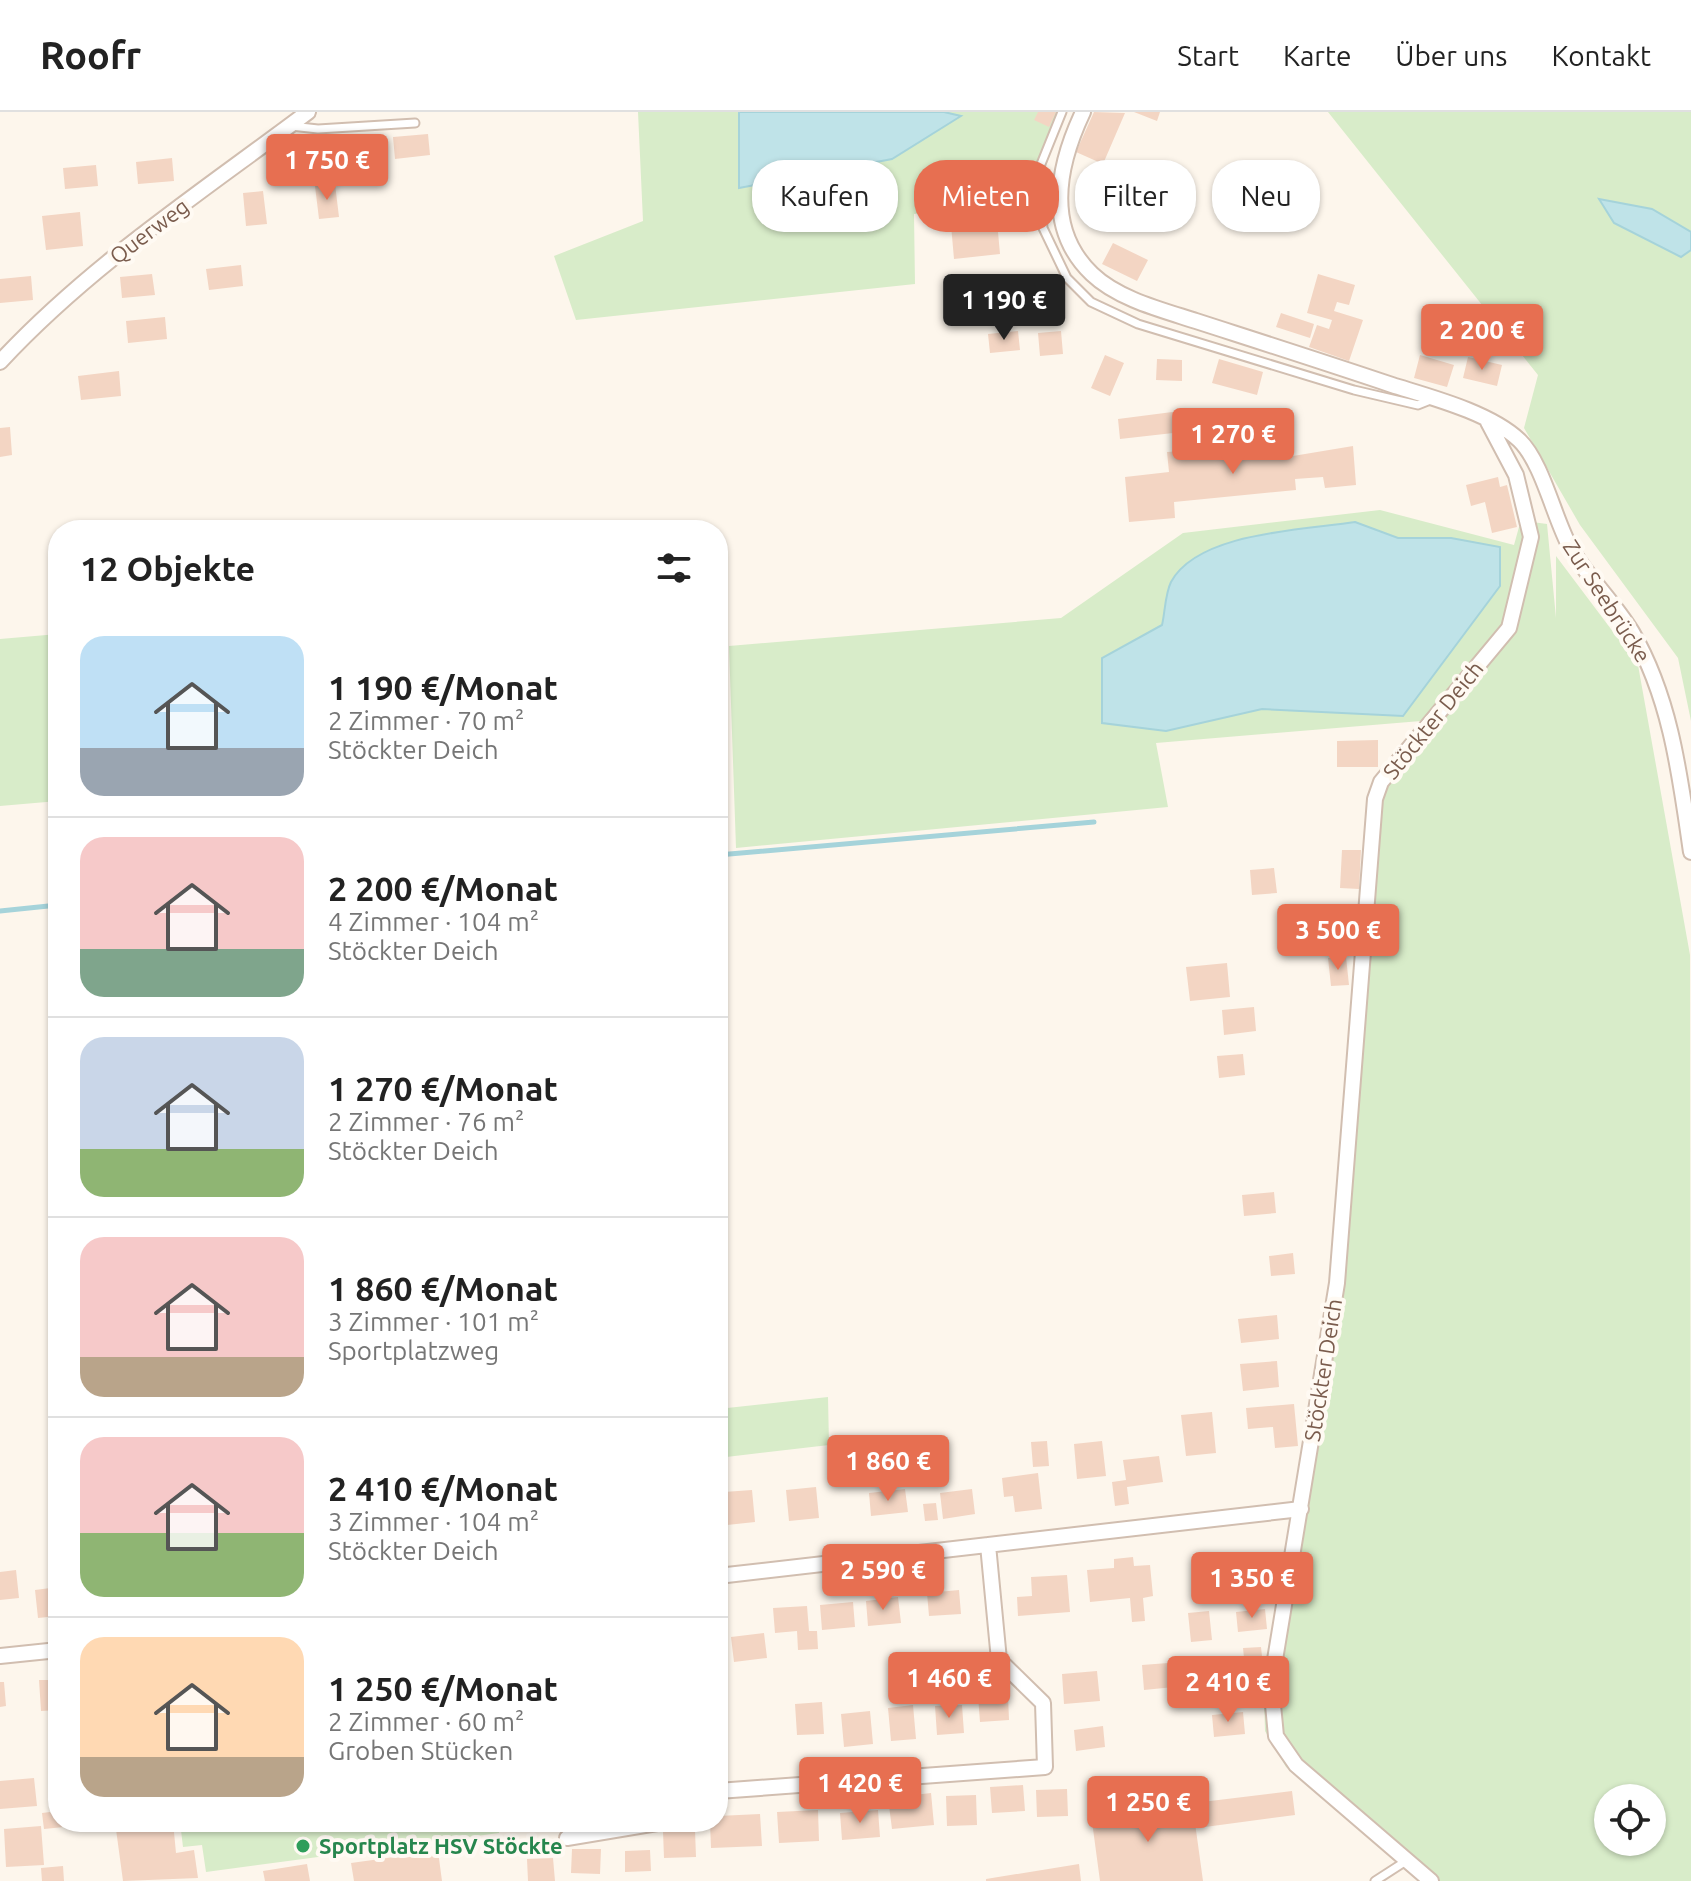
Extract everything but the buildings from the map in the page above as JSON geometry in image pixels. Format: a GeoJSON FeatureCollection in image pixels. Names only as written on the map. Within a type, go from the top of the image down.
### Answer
{"type":"FeatureCollection","features":[{"type":"Feature","properties":{"kind":"street","name":"Querweg"},"geometry":{"type":"LineString","coordinates":[[0,362],[33,326],[88,278],[308,112]]}},
{"type":"Feature","properties":{"kind":"street"},"geometry":{"type":"LineString","coordinates":[[1083,112],[1062,167],[1058,196],[1063,226],[1092,274],[1107,285],[1156,308],[1436,398],[1488,422]]}},
{"type":"Feature","properties":{"kind":"street","name":"Zur Seebrücke"},"geometry":{"type":"LineString","coordinates":[[1488,422],[1524,446],[1571,548],[1630,629],[1648,663],[1670,728],[1691,852]]}},
{"type":"Feature","properties":{"kind":"street","name":"Stöckter Deich"},"geometry":{"type":"LineString","coordinates":[[1431,1881],[1296,1765],[1276,1736],[1271,1684],[1337,1283],[1375,799],[1381,782],[1509,628],[1531,537],[1516,475],[1488,422]]}},
{"type":"Feature","properties":{"kind":"street"},"geometry":{"type":"LineString","coordinates":[[728,1575],[1301,1509]]}},
{"type":"Feature","properties":{"kind":"street"},"geometry":{"type":"LineString","coordinates":[[728,1790],[1045,1767],[1043,1703],[999,1660],[988,1545]]}},
{"type":"Feature","properties":{"kind":"street"},"geometry":{"type":"LineString","coordinates":[[0,1656],[48,1651]]}},
{"type":"Feature","properties":{"kind":"street"},"geometry":{"type":"LineString","coordinates":[[567,1838],[603,1832]]}},
{"type":"Feature","properties":{"kind":"lane"},"geometry":{"type":"LineString","coordinates":[[1062,112],[1039,169],[1043,228],[1067,278],[1091,302],[1138,324],[1354,390],[1418,405],[1436,398]]}},
{"type":"Feature","properties":{"kind":"lane"},"geometry":{"type":"LineString","coordinates":[[289,126],[318,129],[415,123]]}},
{"type":"Feature","properties":{"kind":"lane"},"geometry":{"type":"LineString","coordinates":[[1205,1596],[1228,1587],[1288,1583]]}},
{"type":"Feature","properties":{"kind":"lane"},"geometry":{"type":"LineString","coordinates":[[1196,1692],[1271,1684]]}},
{"type":"Feature","properties":{"kind":"lane"},"geometry":{"type":"LineString","coordinates":[[1375,1881],[1406,1861]]}},
{"type":"Feature","properties":{"kind":"green space"},"geometry":{"type":"Polygon","coordinates":[[[638,112],[739,112],[739,188],[752,184],[752,232],[898,232],[898,160],[825,160],[960,116],[944,112],[1059,112],[1039,160],[914,160],[915,284],[576,320],[554,256],[643,221],[638,112]]]}},
{"type":"Feature","properties":{"kind":"green space"},"geometry":{"type":"Polygon","coordinates":[[[1328,112],[1691,112],[1691,232],[1652,209],[1680,257],[1691,250],[1691,721],[1678,658],[1580,525],[1524,428],[1538,375],[1328,112]]]}},
{"type":"Feature","properties":{"kind":"green space"},"geometry":{"type":"Polygon","coordinates":[[[1380,510],[1514,545],[1519,527],[1532,522],[1547,524],[1556,618],[1556,556],[1638,665],[1690,955],[1691,1881],[1426,1881],[1286,1767],[1265,1731],[1264,1697],[1329,1299],[1371,791],[1421,721],[1156,743],[1168,807],[736,848],[729,646],[1061,618],[1183,533],[1380,510]],[[1355,522],[1317,528],[1162,625],[1102,658],[1166,731],[1262,709],[1402,716],[1451,538],[1398,538],[1355,522]]]}},
{"type":"Feature","properties":{"kind":"green space"},"geometry":{"type":"Polygon","coordinates":[[[48,635],[48,802],[0,806],[0,639],[48,635]]]}},
{"type":"Feature","properties":{"kind":"green space"},"geometry":{"type":"Polygon","coordinates":[[[828,1397],[829,1445],[728,1457],[728,1408],[828,1397]]]}},
{"type":"Feature","properties":{"kind":"green space","name":"Sportplatz HSV Stöckte"},"geometry":{"type":"Polygon","coordinates":[[[181,1832],[499,1833],[206,1872],[202,1845],[183,1847],[181,1832]]]}},
{"type":"Feature","properties":{"kind":"water"},"geometry":{"type":"Polygon","coordinates":[[[739,112],[944,112],[961,116],[892,159],[752,160],[752,186],[739,188],[739,112]]]}},
{"type":"Feature","properties":{"kind":"water"},"geometry":{"type":"Polygon","coordinates":[[[1599,199],[1652,209],[1691,232],[1691,250],[1681,257],[1614,223],[1599,199]]]}},
{"type":"Feature","properties":{"kind":"water"},"geometry":{"type":"Polygon","coordinates":[[[1355,522],[1398,538],[1451,538],[1500,547],[1500,586],[1403,716],[1262,709],[1166,731],[1102,723],[1102,658],[1162,625],[1169,587],[1185,565],[1204,553],[1254,536],[1355,522]]]}},
{"type":"Feature","properties":{"kind":"waterway"},"geometry":{"type":"LineString","coordinates":[[728,854],[1094,822]]}},
{"type":"Feature","properties":{"kind":"waterway"},"geometry":{"type":"LineString","coordinates":[[0,911],[48,906]]}},
{"type":"Feature","properties":{"kind":"place","name":"Sportplatz HSV Stöckte"},"geometry":{"type":"Point","coordinates":[303,1846]}}]}
